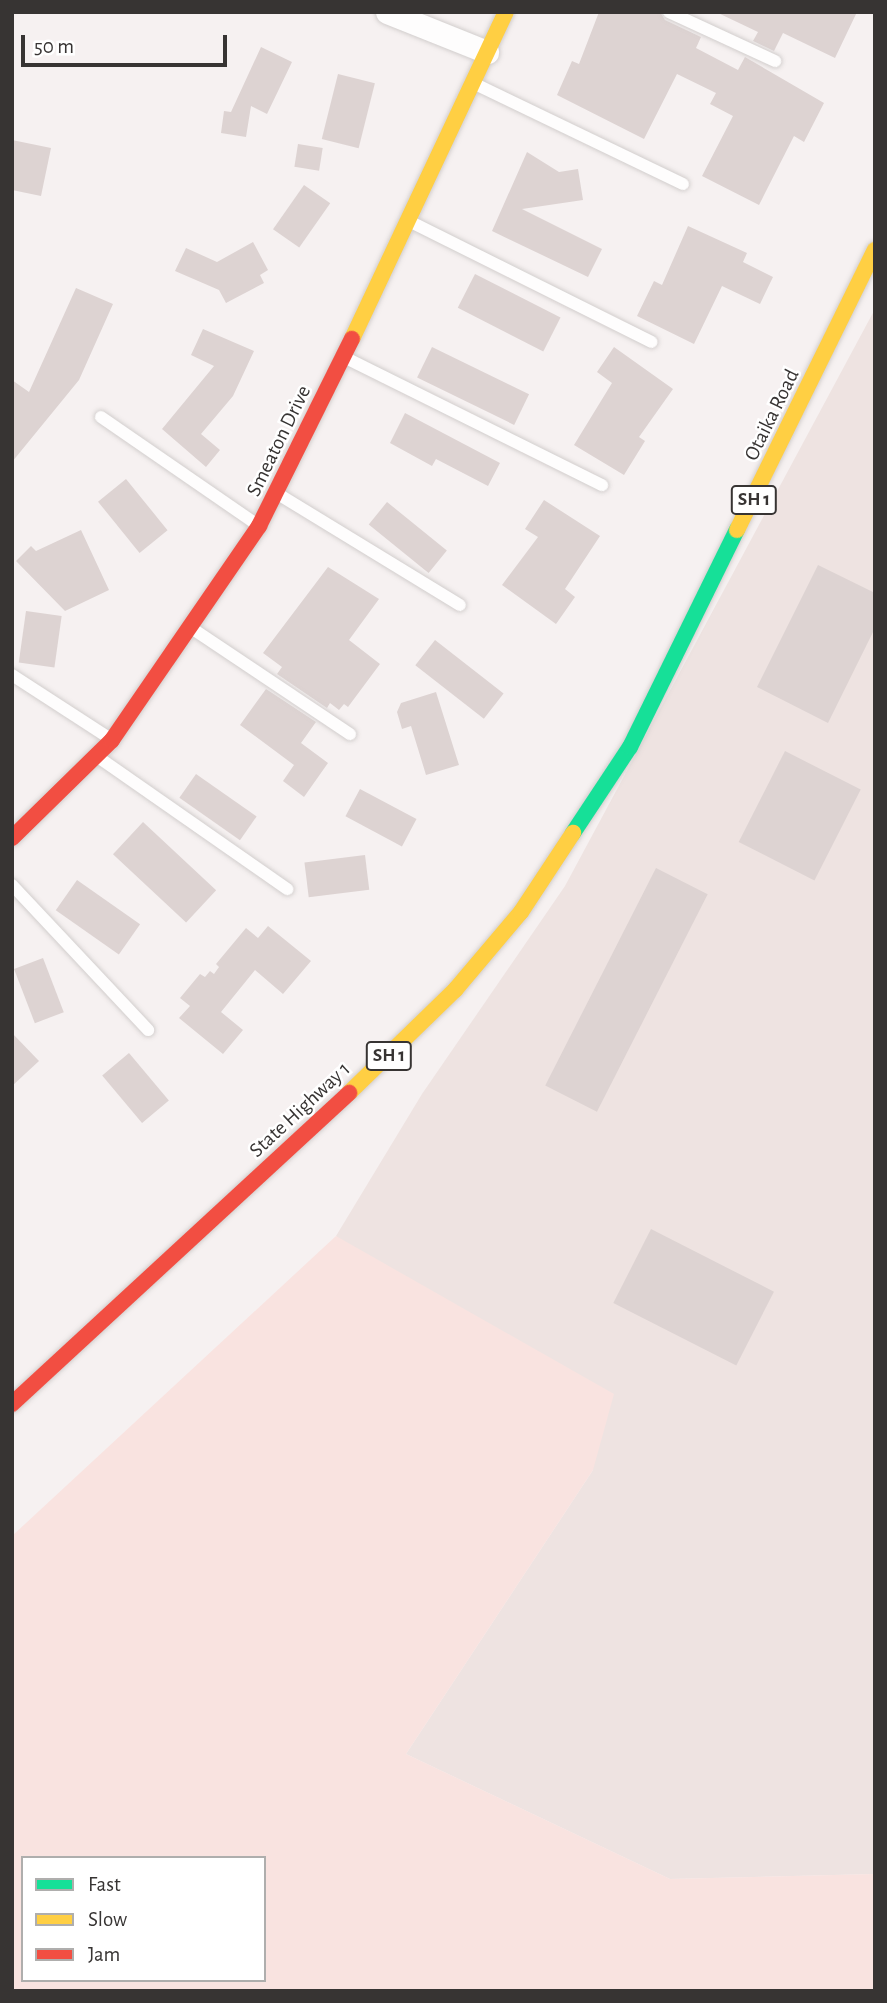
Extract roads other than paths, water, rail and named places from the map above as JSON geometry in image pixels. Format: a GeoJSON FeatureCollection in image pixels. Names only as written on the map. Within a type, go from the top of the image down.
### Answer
{"type":"FeatureCollection","features":[{"type":"Feature","properties":{"kind":"main road","name":"Smeaton Drive"},"geometry":{"type":"LineString","coordinates":[[12,838],[98,757],[112,740],[193,629],[259,526],[278,494],[506,12]]}},
{"type":"Feature","properties":{"kind":"main road","name":"Otaika Road"},"geometry":{"type":"LineString","coordinates":[[630,747],[875,250]]}},
{"type":"Feature","properties":{"kind":"main road","name":"State Highway 1"},"geometry":{"type":"LineString","coordinates":[[12,1404],[293,1146],[455,990],[521,912],[630,747]]}},
{"type":"Feature","properties":{"kind":"street"},"geometry":{"type":"LineString","coordinates":[[387,12],[487,52]]}},
{"type":"Feature","properties":{"kind":"lane"},"geometry":{"type":"LineString","coordinates":[[669,12],[775,61]]}},
{"type":"Feature","properties":{"kind":"lane"},"geometry":{"type":"LineString","coordinates":[[473,83],[683,184]]}},
{"type":"Feature","properties":{"kind":"lane"},"geometry":{"type":"LineString","coordinates":[[409,221],[652,342]]}},
{"type":"Feature","properties":{"kind":"lane"},"geometry":{"type":"LineString","coordinates":[[343,357],[602,485]]}},
{"type":"Feature","properties":{"kind":"lane"},"geometry":{"type":"LineString","coordinates":[[101,417],[259,526]]}},
{"type":"Feature","properties":{"kind":"lane"},"geometry":{"type":"LineString","coordinates":[[278,494],[460,605]]}},
{"type":"Feature","properties":{"kind":"lane"},"geometry":{"type":"LineString","coordinates":[[193,629],[350,734]]}},
{"type":"Feature","properties":{"kind":"lane"},"geometry":{"type":"LineString","coordinates":[[12,675],[112,740]]}},
{"type":"Feature","properties":{"kind":"lane"},"geometry":{"type":"LineString","coordinates":[[98,757],[287,889]]}},
{"type":"Feature","properties":{"kind":"lane"},"geometry":{"type":"LineString","coordinates":[[12,885],[148,1030]]}}]}
